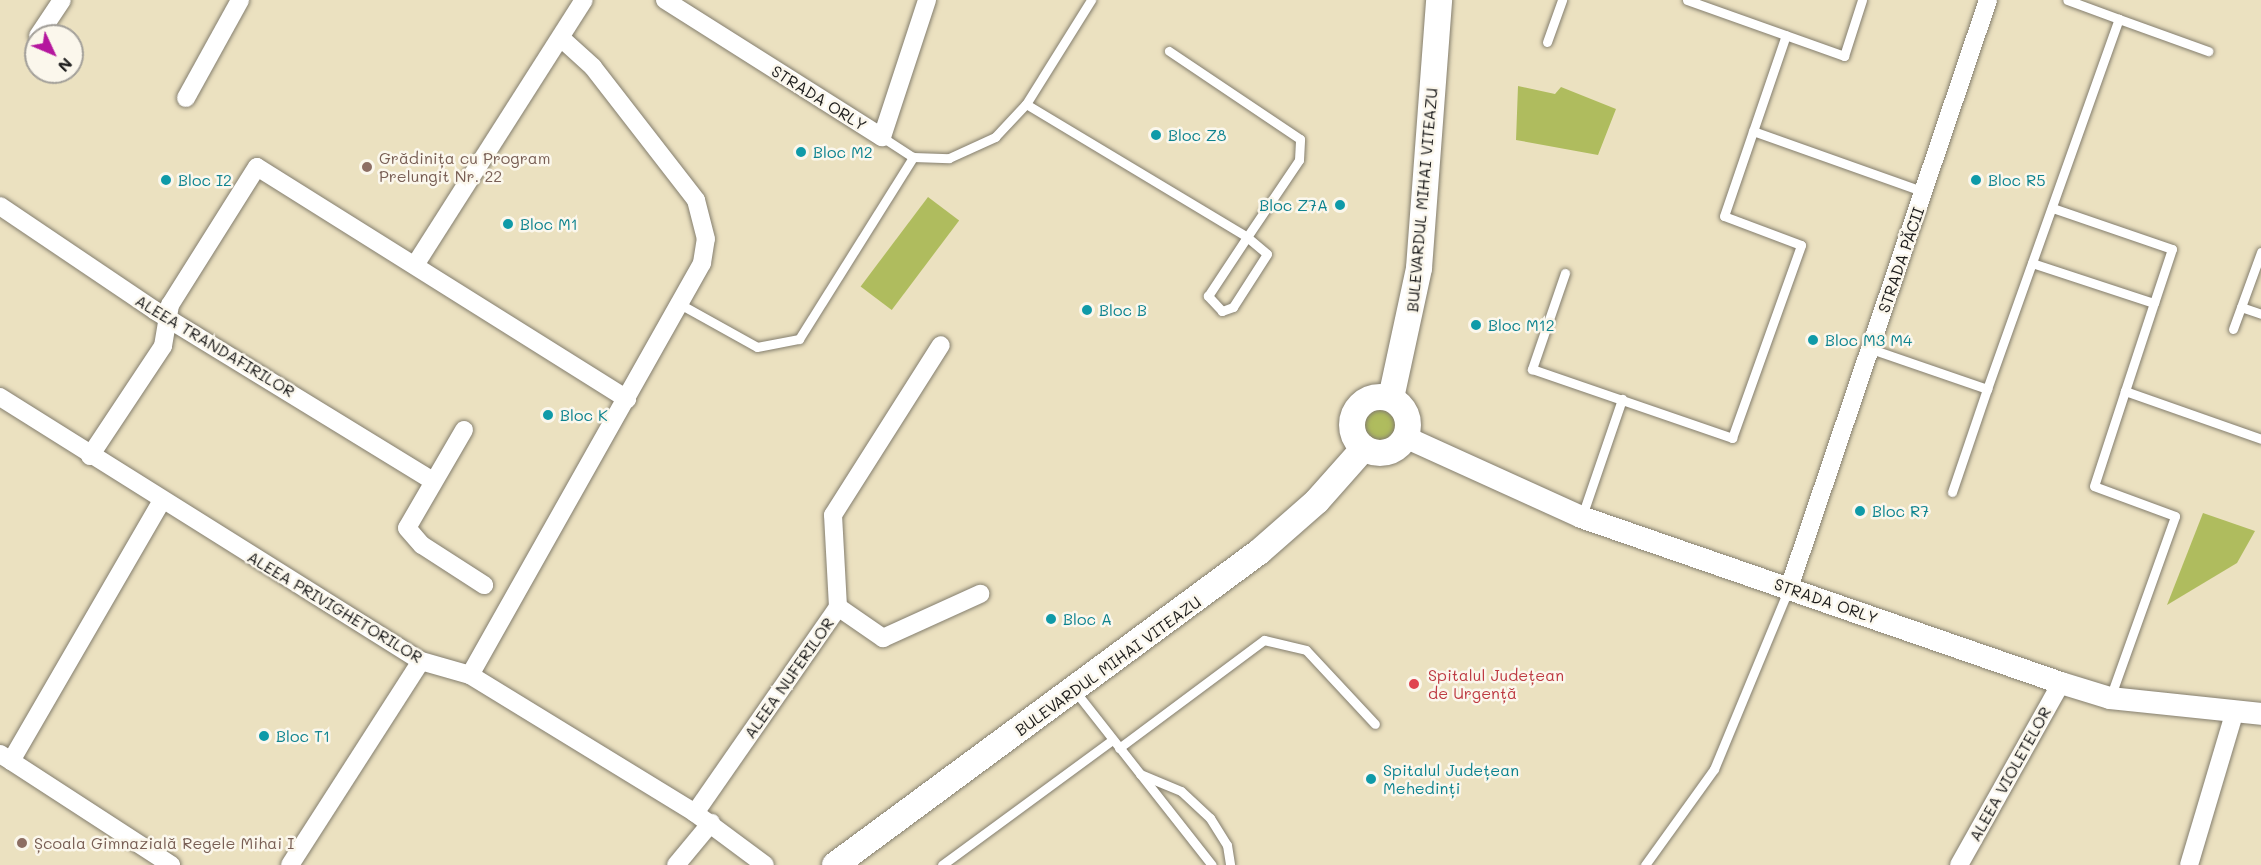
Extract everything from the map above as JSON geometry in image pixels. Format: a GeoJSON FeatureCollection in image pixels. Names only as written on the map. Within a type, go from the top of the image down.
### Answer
{"type":"FeatureCollection","features":[{"type":"Feature","properties":{"kind":"main road","name":"BULEVARDUL MIHAI VITEAZU"},"geometry":{"type":"LineString","coordinates":[[1391,398],[1419,268],[1439,0]]}},
{"type":"Feature","properties":{"kind":"main road"},"geometry":{"type":"LineString","coordinates":[[1372,398],[1391,398],[1406,414],[1406,437],[1387,452],[1364,448],[1352,429],[1356,409],[1372,398]]}},
{"type":"Feature","properties":{"kind":"main road","name":"BULEVARDUL MIHAI VITEAZU"},"geometry":{"type":"LineString","coordinates":[[836,865],[1075,691],[1259,552],[1341,477],[1364,448]]}},
{"type":"Feature","properties":{"kind":"street"},"geometry":{"type":"LineString","coordinates":[[46,24],[62,0]]}},
{"type":"Feature","properties":{"kind":"street"},"geometry":{"type":"LineString","coordinates":[[186,98],[240,0]]}},
{"type":"Feature","properties":{"kind":"street"},"geometry":{"type":"LineString","coordinates":[[415,266],[584,0]]}},
{"type":"Feature","properties":{"kind":"street","name":"STRADA ORLY"},"geometry":{"type":"LineString","coordinates":[[665,0],[882,138],[927,0]]}},
{"type":"Feature","properties":{"kind":"street","name":"STRADA PĂCII"},"geometry":{"type":"LineString","coordinates":[[1789,588],[1988,0]]}},
{"type":"Feature","properties":{"kind":"street"},"geometry":{"type":"LineString","coordinates":[[470,675],[702,262],[706,238],[696,200],[592,67],[561,38]]}},
{"type":"Feature","properties":{"kind":"street"},"geometry":{"type":"LineString","coordinates":[[90,456],[163,346],[170,317],[170,304],[257,167],[627,399]]}},
{"type":"Feature","properties":{"kind":"street","name":"ALEEA TRANDAFIRILOR"},"geometry":{"type":"LineString","coordinates":[[0,206],[170,317],[433,481]]}},
{"type":"Feature","properties":{"kind":"street","name":"ALEEA NUFERILOR"},"geometry":{"type":"LineString","coordinates":[[695,813],[838,607],[833,515],[941,345]]}},
{"type":"Feature","properties":{"kind":"street","name":"ALEEA PRIVIGHETORILOR"},"geometry":{"type":"LineString","coordinates":[[0,397],[162,502],[421,661],[470,675],[711,823],[765,865]]}},
{"type":"Feature","properties":{"kind":"street"},"geometry":{"type":"LineString","coordinates":[[464,430],[408,523],[411,535],[484,585]]}},
{"type":"Feature","properties":{"kind":"street","name":"STRADA ORLY"},"geometry":{"type":"LineString","coordinates":[[1406,437],[1581,517],[2061,683],[2110,698],[2234,714],[2261,714]]}},
{"type":"Feature","properties":{"kind":"street"},"geometry":{"type":"LineString","coordinates":[[162,502],[5,758],[171,865]]}},
{"type":"Feature","properties":{"kind":"street"},"geometry":{"type":"LineString","coordinates":[[838,607],[883,638],[980,594]]}},
{"type":"Feature","properties":{"kind":"street"},"geometry":{"type":"LineString","coordinates":[[290,865],[421,661]]}},
{"type":"Feature","properties":{"kind":"street","name":"ALEEA VIOLETELOR"},"geometry":{"type":"LineString","coordinates":[[1959,865],[2061,683]]}},
{"type":"Feature","properties":{"kind":"street"},"geometry":{"type":"LineString","coordinates":[[2189,865],[2234,714]]}},
{"type":"Feature","properties":{"kind":"street"},"geometry":{"type":"LineString","coordinates":[[681,862],[711,823]]}},
{"type":"Feature","properties":{"kind":"lane"},"geometry":{"type":"LineString","coordinates":[[882,138],[913,157],[950,158],[995,137],[1026,104],[1091,0]]}},
{"type":"Feature","properties":{"kind":"lane"},"geometry":{"type":"LineString","coordinates":[[1547,42],[1562,0]]}},
{"type":"Feature","properties":{"kind":"lane"},"geometry":{"type":"LineString","coordinates":[[1688,0],[1844,56],[1863,0]]}},
{"type":"Feature","properties":{"kind":"lane"},"geometry":{"type":"LineString","coordinates":[[2067,0],[2208,51]]}},
{"type":"Feature","properties":{"kind":"lane"},"geometry":{"type":"LineString","coordinates":[[1952,492],[2119,19]]}},
{"type":"Feature","properties":{"kind":"lane"},"geometry":{"type":"LineString","coordinates":[[1565,273],[1532,369],[1732,438],[1801,245],[1724,216],[1786,35]]}},
{"type":"Feature","properties":{"kind":"lane"},"geometry":{"type":"LineString","coordinates":[[1026,104],[1247,237],[1266,250],[1266,257],[1233,307],[1222,310],[1208,296],[1247,237],[1299,160],[1300,139],[1169,51]]}},
{"type":"Feature","properties":{"kind":"lane"},"geometry":{"type":"LineString","coordinates":[[1753,131],[1924,192]]}},
{"type":"Feature","properties":{"kind":"lane"},"geometry":{"type":"LineString","coordinates":[[678,303],[757,347],[800,339],[913,157]]}},
{"type":"Feature","properties":{"kind":"lane"},"geometry":{"type":"LineString","coordinates":[[2052,208],[2172,249],[2094,486],[2175,516],[2110,698]]}},
{"type":"Feature","properties":{"kind":"lane"},"geometry":{"type":"LineString","coordinates":[[2233,329],[2261,252]]}},
{"type":"Feature","properties":{"kind":"lane"},"geometry":{"type":"LineString","coordinates":[[2032,263],[2154,303]]}},
{"type":"Feature","properties":{"kind":"lane"},"geometry":{"type":"LineString","coordinates":[[2241,307],[2261,314]]}},
{"type":"Feature","properties":{"kind":"lane"},"geometry":{"type":"LineString","coordinates":[[1871,349],[1987,389]]}},
{"type":"Feature","properties":{"kind":"lane"},"geometry":{"type":"LineString","coordinates":[[2125,391],[2261,439]]}},
{"type":"Feature","properties":{"kind":"lane"},"geometry":{"type":"LineString","coordinates":[[1581,517],[1622,399]]}},
{"type":"Feature","properties":{"kind":"lane"},"geometry":{"type":"LineString","coordinates":[[1645,865],[1714,769],[1789,588]]}},
{"type":"Feature","properties":{"kind":"lane"},"geometry":{"type":"LineString","coordinates":[[1119,748],[1264,640],[1306,650],[1375,723]]}},
{"type":"Feature","properties":{"kind":"lane"},"geometry":{"type":"LineString","coordinates":[[1075,691],[1212,865]]}},
{"type":"Feature","properties":{"kind":"lane"},"geometry":{"type":"LineString","coordinates":[[942,865],[1112,740]]}},
{"type":"Feature","properties":{"kind":"lane"},"geometry":{"type":"LineString","coordinates":[[1140,774],[1181,791],[1210,818],[1227,845],[1230,865]]}},
{"type":"Feature","properties":{"kind":"green space"},"geometry":{"type":"Polygon","coordinates":[[[1518,86],[1555,94],[1561,87],[1616,109],[1598,155],[1516,140],[1518,86]]]}},
{"type":"Feature","properties":{"kind":"green space"},"geometry":{"type":"Polygon","coordinates":[[[928,197],[959,220],[892,310],[861,286],[928,197]]]}},
{"type":"Feature","properties":{"kind":"green space"},"geometry":{"type":"Polygon","coordinates":[[[1379,409],[1390,414],[1395,425],[1390,436],[1379,441],[1368,436],[1363,425],[1368,414],[1379,409]]]}},
{"type":"Feature","properties":{"kind":"green space"},"geometry":{"type":"Polygon","coordinates":[[[2203,513],[2255,531],[2237,563],[2167,605],[2203,513]]]}},
{"type":"Feature","properties":{"kind":"place","name":"Bloc Z8"},"geometry":{"type":"Point","coordinates":[1156,135]}},
{"type":"Feature","properties":{"kind":"place","name":"Bloc M2"},"geometry":{"type":"Point","coordinates":[801,152]}},
{"type":"Feature","properties":{"kind":"place","name":"Grădinița cu Program Prelungit Nr. 22"},"geometry":{"type":"Point","coordinates":[367,167]}},
{"type":"Feature","properties":{"kind":"place","name":"Bloc I2"},"geometry":{"type":"Point","coordinates":[166,180]}},
{"type":"Feature","properties":{"kind":"place","name":"Bloc R5"},"geometry":{"type":"Point","coordinates":[1976,180]}},
{"type":"Feature","properties":{"kind":"place","name":"Bloc Z7A"},"geometry":{"type":"Point","coordinates":[1340,205]}},
{"type":"Feature","properties":{"kind":"place","name":"Bloc M1"},"geometry":{"type":"Point","coordinates":[508,224]}},
{"type":"Feature","properties":{"kind":"place","name":"Bloc B"},"geometry":{"type":"Point","coordinates":[1087,310]}},
{"type":"Feature","properties":{"kind":"place","name":"Bloc M12"},"geometry":{"type":"Point","coordinates":[1476,325]}},
{"type":"Feature","properties":{"kind":"place","name":"Bloc M3 M4"},"geometry":{"type":"Point","coordinates":[1813,340]}},
{"type":"Feature","properties":{"kind":"place","name":"Bloc K"},"geometry":{"type":"Point","coordinates":[548,415]}},
{"type":"Feature","properties":{"kind":"place","name":"Bloc R7"},"geometry":{"type":"Point","coordinates":[1860,511]}},
{"type":"Feature","properties":{"kind":"place","name":"Bloc A"},"geometry":{"type":"Point","coordinates":[1051,619]}},
{"type":"Feature","properties":{"kind":"place","name":"Spitalul Județean de Urgență"},"geometry":{"type":"Point","coordinates":[1414,684]}},
{"type":"Feature","properties":{"kind":"place","name":"Bloc T1"},"geometry":{"type":"Point","coordinates":[264,736]}},
{"type":"Feature","properties":{"kind":"place","name":"Spitalul Județean Mehedinți"},"geometry":{"type":"Point","coordinates":[1371,779]}},
{"type":"Feature","properties":{"kind":"place","name":"Școala Gimnazială Regele Mihai I"},"geometry":{"type":"Point","coordinates":[22,843]}}]}
